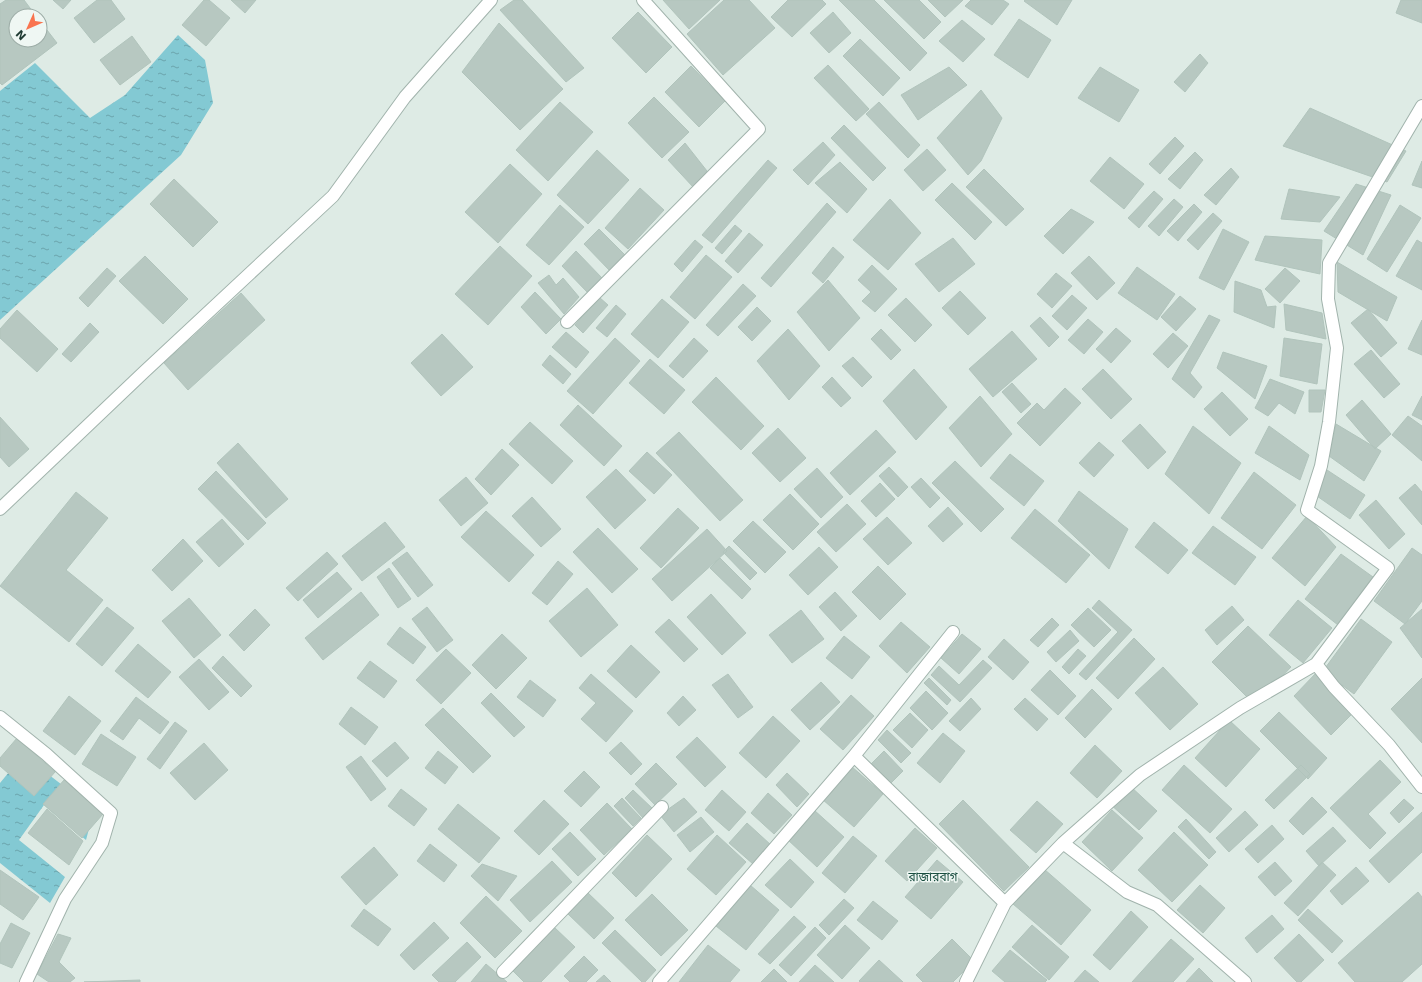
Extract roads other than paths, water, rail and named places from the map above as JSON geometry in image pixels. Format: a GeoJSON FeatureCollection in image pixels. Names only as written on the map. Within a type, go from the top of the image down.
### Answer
{"type":"FeatureCollection","features":[{"type":"Feature","properties":{"kind":"street"},"geometry":{"type":"LineString","coordinates":[[0,509],[144,372],[333,196],[405,97],[491,0]]}},
{"type":"Feature","properties":{"kind":"street"},"geometry":{"type":"LineString","coordinates":[[567,322],[760,129],[643,0]]}},
{"type":"Feature","properties":{"kind":"street"},"geometry":{"type":"LineString","coordinates":[[966,982],[1005,902],[1062,843],[1140,775],[1240,708],[1316,664],[1388,568],[1307,510],[1321,466],[1329,422],[1337,348],[1328,299],[1329,263],[1422,106]]}},
{"type":"Feature","properties":{"kind":"street"},"geometry":{"type":"LineString","coordinates":[[659,982],[854,756],[953,632]]}},
{"type":"Feature","properties":{"kind":"street"},"geometry":{"type":"LineString","coordinates":[[1316,664],[1334,687],[1389,745],[1422,788]]}},
{"type":"Feature","properties":{"kind":"street"},"geometry":{"type":"LineString","coordinates":[[0,717],[46,754],[111,813],[102,843],[65,899],[26,982]]}},
{"type":"Feature","properties":{"kind":"street"},"geometry":{"type":"LineString","coordinates":[[854,756],[1005,902]]}},
{"type":"Feature","properties":{"kind":"street"},"geometry":{"type":"LineString","coordinates":[[503,972],[662,808]]}},
{"type":"Feature","properties":{"kind":"street"},"geometry":{"type":"LineString","coordinates":[[1062,843],[1127,892],[1157,905],[1245,982]]}},
{"type":"Feature","properties":{"kind":"water"},"geometry":{"type":"Polygon","coordinates":[[[178,35],[205,60],[213,103],[181,155],[0,320],[0,91],[35,63],[90,118],[125,95],[178,35]]]}},
{"type":"Feature","properties":{"kind":"water"},"geometry":{"type":"Polygon","coordinates":[[[23,755],[74,794],[93,814],[86,840],[44,805],[19,840],[65,877],[50,903],[0,863],[0,783],[23,755]]]}},
{"type":"Feature","properties":{"kind":"district","name":"রাজারবাগ"},"geometry":{"type":"Point","coordinates":[933,877]}}]}
